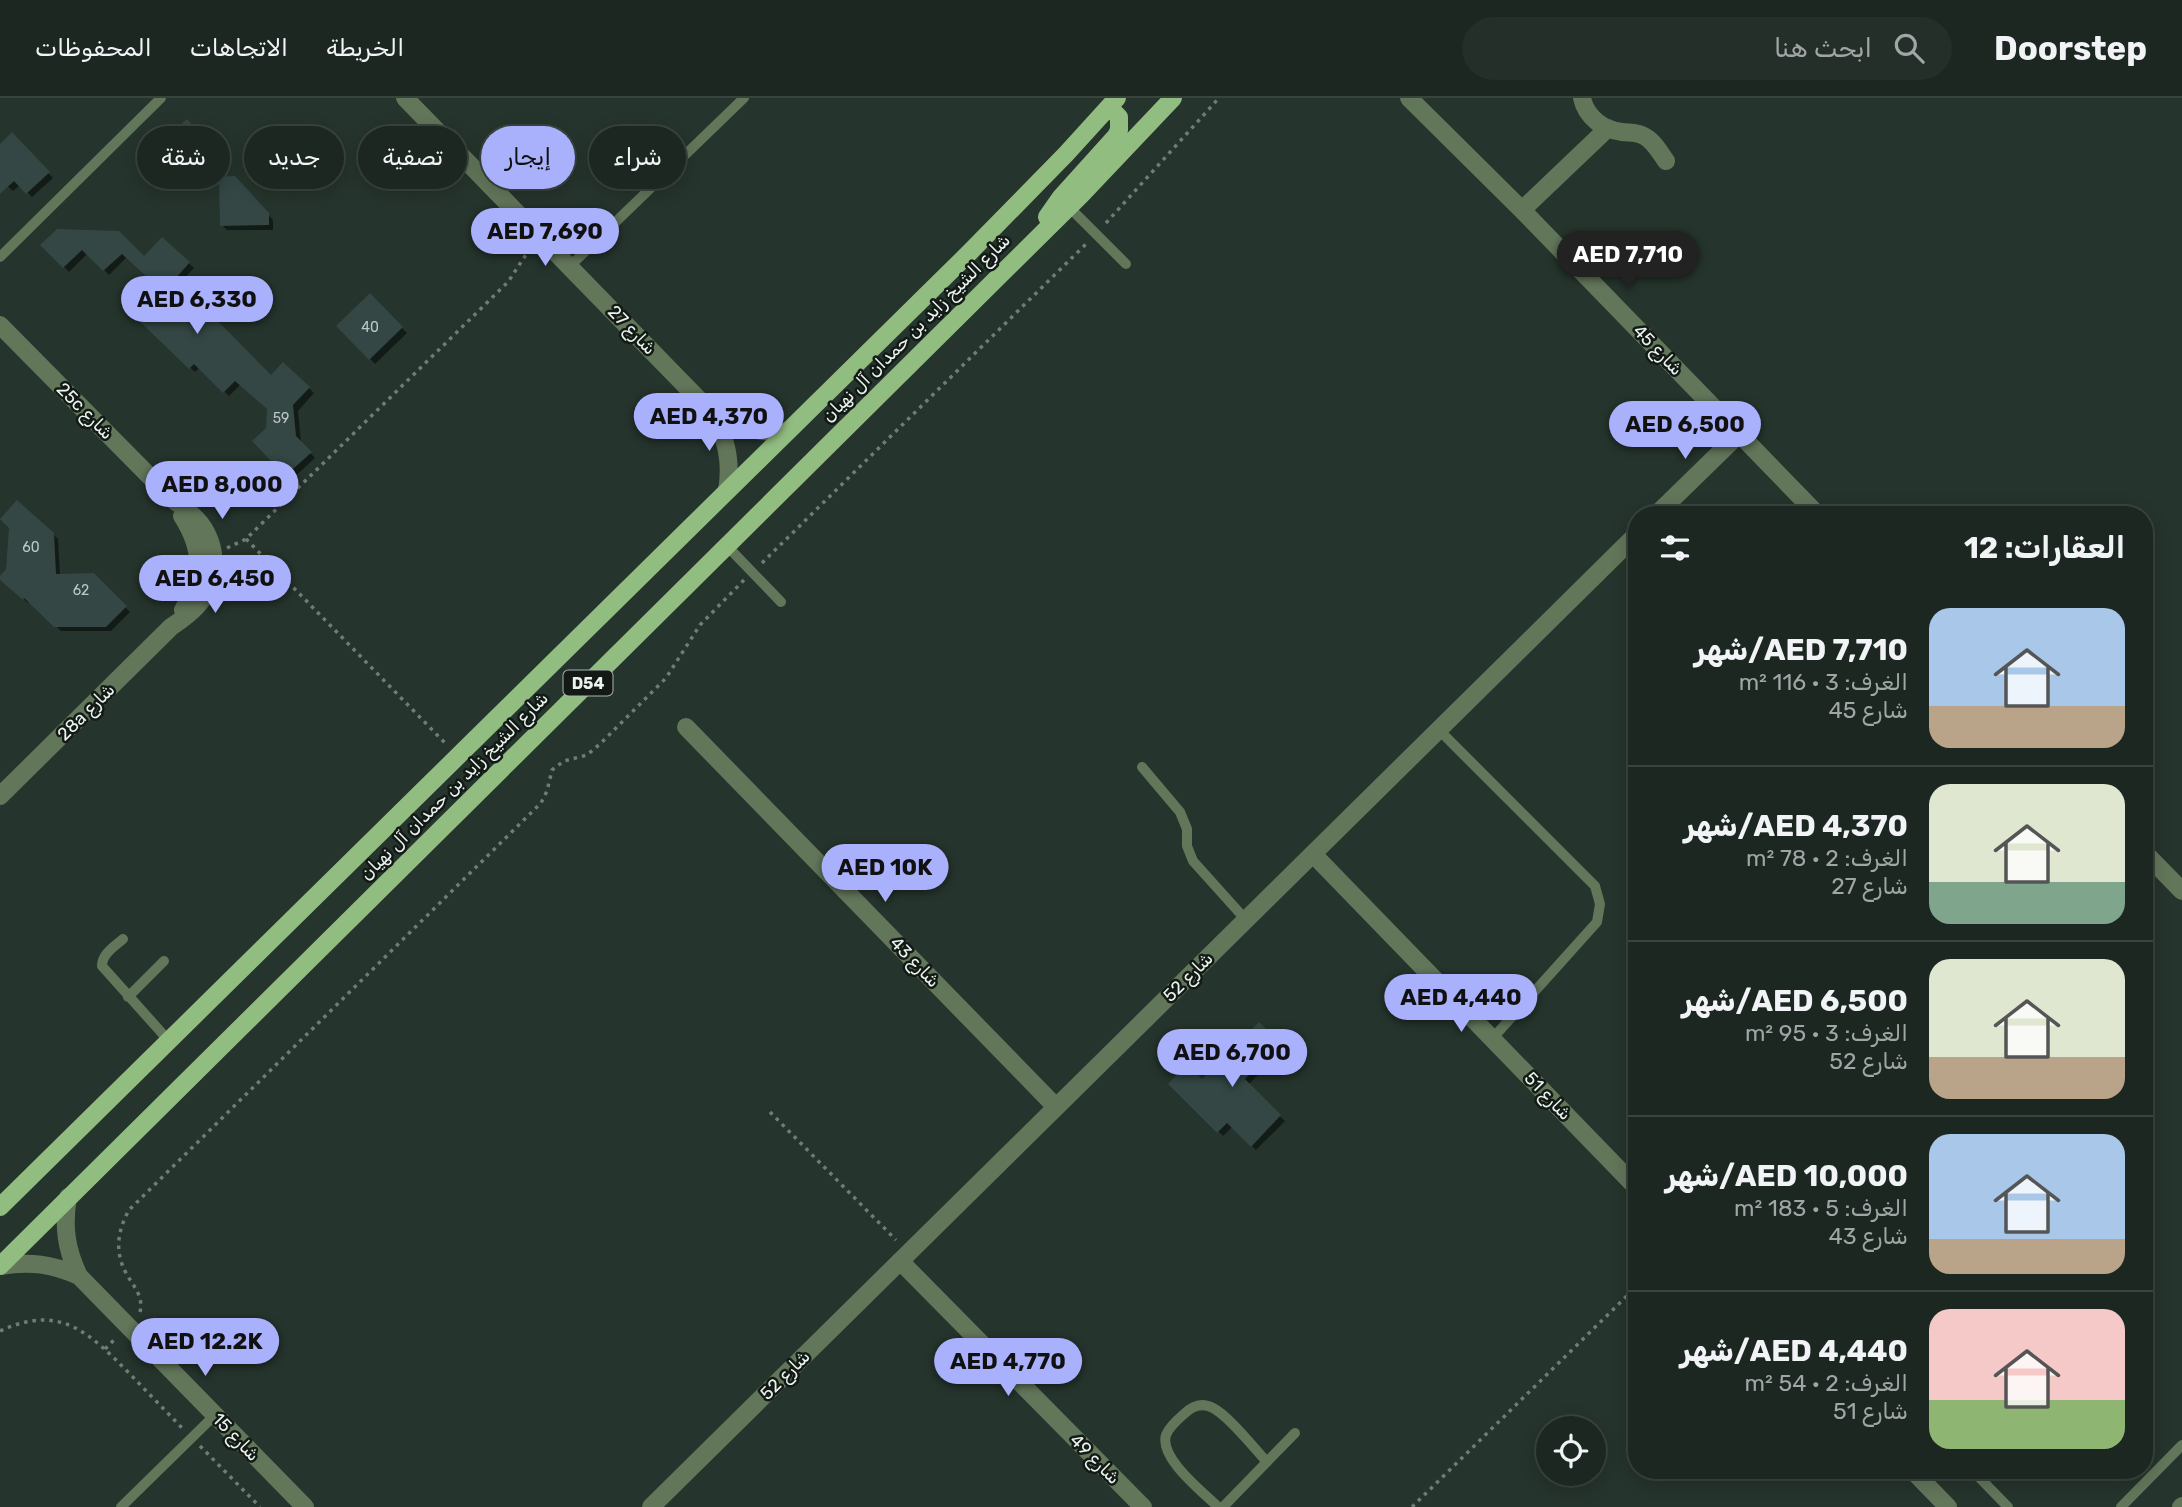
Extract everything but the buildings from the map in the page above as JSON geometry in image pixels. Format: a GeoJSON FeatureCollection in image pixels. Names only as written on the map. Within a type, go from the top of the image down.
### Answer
{"type":"FeatureCollection","features":[{"type":"Feature","properties":{"kind":"main road","name":"شارع الشيخ زايد بن حمدان آل نهيان"},"geometry":{"type":"LineString","coordinates":[[0,1266],[1069,206],[1167,100]]}},
{"type":"Feature","properties":{"kind":"main road","name":"شارع الشيخ زايد بن حمدان آل نهيان"},"geometry":{"type":"LineString","coordinates":[[0,1207],[979,243],[1113,102]]}},
{"type":"Feature","properties":{"kind":"main road"},"geometry":{"type":"LineString","coordinates":[[1035,239],[1061,197],[1116,136],[1120,123],[1113,102]]}},
{"type":"Feature","properties":{"kind":"street","name":"شارع 27"},"geometry":{"type":"LineString","coordinates":[[405,98],[711,412],[719,423],[728,450],[727,491]]}},
{"type":"Feature","properties":{"kind":"street","name":"شارع 45"},"geometry":{"type":"LineString","coordinates":[[1409,98],[1522,210],[1808,506]]}},
{"type":"Feature","properties":{"kind":"street"},"geometry":{"type":"LineString","coordinates":[[1582,98],[1588,113],[1597,122],[1608,128],[1644,135],[1666,161]]}},
{"type":"Feature","properties":{"kind":"street"},"geometry":{"type":"LineString","coordinates":[[1522,210],[1608,128]]}},
{"type":"Feature","properties":{"kind":"street","name":"25c شارع"},"geometry":{"type":"LineString","coordinates":[[0,325],[171,498],[199,522],[213,553],[206,571]]}},
{"type":"Feature","properties":{"kind":"street","name":"شارع 27"},"geometry":{"type":"LineString","coordinates":[[711,412],[748,429],[775,432],[788,430]]}},
{"type":"Feature","properties":{"kind":"street"},"geometry":{"type":"LineString","coordinates":[[1665,506],[1739,434]]}},
{"type":"Feature","properties":{"kind":"street","name":"25c شارع"},"geometry":{"type":"LineString","coordinates":[[171,498],[193,536],[199,559],[206,571]]}},
{"type":"Feature","properties":{"kind":"street","name":"شارع 52"},"geometry":{"type":"LineString","coordinates":[[651,1507],[1628,543]]}},
{"type":"Feature","properties":{"kind":"street","name":"28a شارع"},"geometry":{"type":"LineString","coordinates":[[0,796],[172,627],[198,606],[209,586],[206,571]]}},
{"type":"Feature","properties":{"kind":"street","name":"شارع 43"},"geometry":{"type":"LineString","coordinates":[[686,727],[1056,1107]]}},
{"type":"Feature","properties":{"kind":"street","name":"شارع 51"},"geometry":{"type":"LineString","coordinates":[[1313,854],[1628,1179]]}},
{"type":"Feature","properties":{"kind":"street"},"geometry":{"type":"LineString","coordinates":[[2153,861],[2182,891]]}},
{"type":"Feature","properties":{"kind":"street","name":"شارع 15"},"geometry":{"type":"LineString","coordinates":[[68,1196],[64,1217],[65,1237],[79,1276],[305,1507]]}},
{"type":"Feature","properties":{"kind":"street","name":"شارع 49"},"geometry":{"type":"LineString","coordinates":[[904,1257],[1143,1507]]}},
{"type":"Feature","properties":{"kind":"street","name":"شارع 15"},"geometry":{"type":"LineString","coordinates":[[0,1266],[20,1262],[41,1263],[79,1276]]}},
{"type":"Feature","properties":{"kind":"street"},"geometry":{"type":"LineString","coordinates":[[1921,1479],[1948,1507]]}},
{"type":"Feature","properties":{"kind":"lane"},"geometry":{"type":"LineString","coordinates":[[0,257],[161,98]]}},
{"type":"Feature","properties":{"kind":"lane"},"geometry":{"type":"LineString","coordinates":[[570,266],[744,98]]}},
{"type":"Feature","properties":{"kind":"lane"},"geometry":{"type":"LineString","coordinates":[[1069,206],[1126,264]]}},
{"type":"Feature","properties":{"kind":"lane"},"geometry":{"type":"LineString","coordinates":[[727,546],[781,602]]}},
{"type":"Feature","properties":{"kind":"lane"},"geometry":{"type":"LineString","coordinates":[[1439,730],[1595,886],[1600,904],[1597,922],[1492,1039]]}},
{"type":"Feature","properties":{"kind":"lane"},"geometry":{"type":"LineString","coordinates":[[1142,767],[1180,813],[1187,829],[1187,846],[1193,861],[1246,920]]}},
{"type":"Feature","properties":{"kind":"lane"},"geometry":{"type":"LineString","coordinates":[[123,939],[106,954],[102,966],[169,1041]]}},
{"type":"Feature","properties":{"kind":"lane"},"geometry":{"type":"LineString","coordinates":[[128,997],[164,961]]}},
{"type":"Feature","properties":{"kind":"lane"},"geometry":{"type":"LineString","coordinates":[[1218,1507],[1167,1453],[1165,1438],[1168,1430],[1185,1413],[1203,1405],[1216,1410],[1268,1462]]}},
{"type":"Feature","properties":{"kind":"lane"},"geometry":{"type":"LineString","coordinates":[[121,1507],[215,1415]]}},
{"type":"Feature","properties":{"kind":"lane"},"geometry":{"type":"LineString","coordinates":[[1223,1507],[1295,1433]]}},
{"type":"Feature","properties":{"kind":"lane"},"geometry":{"type":"LineString","coordinates":[[2153,1474],[2182,1445]]}},
{"type":"Feature","properties":{"kind":"lane"},"geometry":{"type":"LineString","coordinates":[[1981,1479],[2008,1507]]}},
{"type":"Feature","properties":{"kind":"lane"},"geometry":{"type":"LineString","coordinates":[[2121,1507],[2149,1479]]}},
{"type":"Feature","properties":{"kind":"path"},"geometry":{"type":"LineString","coordinates":[[0,1331],[17,1323],[41,1320],[65,1323],[87,1333],[105,1349],[139,1317],[142,1303],[119,1255],[121,1224],[129,1210],[541,803],[547,791],[549,777],[558,765],[594,750],[658,687],[700,625],[1096,234],[1219,98]]}},
{"type":"Feature","properties":{"kind":"path"},"geometry":{"type":"LineString","coordinates":[[213,553],[246,539],[508,282],[525,258],[536,232]]}},
{"type":"Feature","properties":{"kind":"path"},"geometry":{"type":"LineString","coordinates":[[246,539],[458,756]]}},
{"type":"Feature","properties":{"kind":"path"},"geometry":{"type":"LineString","coordinates":[[770,1112],[904,1257]]}},
{"type":"Feature","properties":{"kind":"path"},"geometry":{"type":"LineString","coordinates":[[1412,1507],[1628,1295]]}}]}
